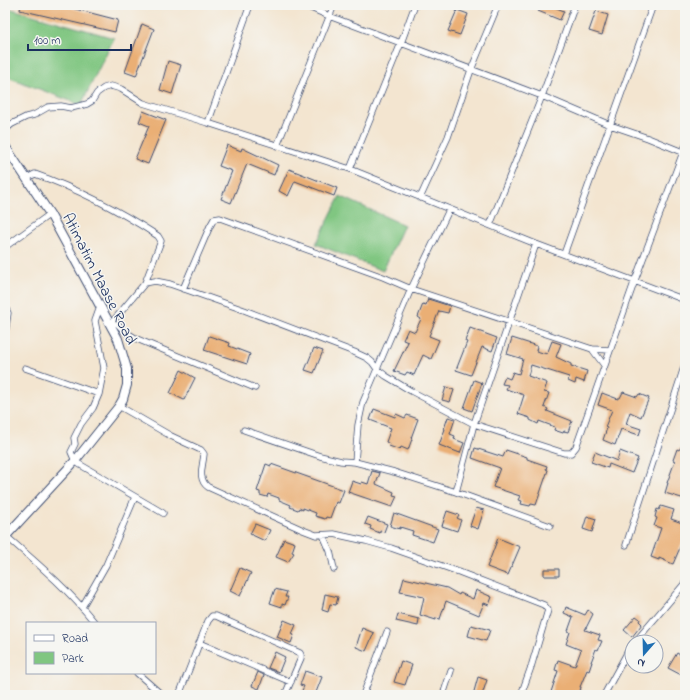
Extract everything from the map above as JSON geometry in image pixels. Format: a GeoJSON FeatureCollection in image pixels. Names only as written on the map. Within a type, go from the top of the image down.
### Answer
{"type":"FeatureCollection","features":[{"type":"Feature","properties":{"kind":"main road","name":"Atimatim Maase Road"},"geometry":{"type":"LineString","coordinates":[[5,146],[50,214],[100,307],[113,324],[127,369],[127,385],[119,406],[75,461],[5,536]]}},
{"type":"Feature","properties":{"kind":"street"},"geometry":{"type":"LineString","coordinates":[[208,123],[250,5]]}},
{"type":"Feature","properties":{"kind":"street"},"geometry":{"type":"LineString","coordinates":[[145,283],[155,281],[183,289],[244,310],[354,352],[372,362],[377,369],[411,391],[474,424],[564,453],[571,453],[576,447],[635,280],[684,151],[610,125],[542,96],[304,5]]}},
{"type":"Feature","properties":{"kind":"street"},"geometry":{"type":"LineString","coordinates":[[277,146],[334,5]]}},
{"type":"Feature","properties":{"kind":"street"},"geometry":{"type":"LineString","coordinates":[[350,169],[415,5]]}},
{"type":"Feature","properties":{"kind":"street"},"geometry":{"type":"LineString","coordinates":[[420,198],[448,137],[471,70],[498,5]]}},
{"type":"Feature","properties":{"kind":"street"},"geometry":{"type":"LineString","coordinates":[[490,225],[542,96],[575,5]]}},
{"type":"Feature","properties":{"kind":"street"},"geometry":{"type":"LineString","coordinates":[[564,254],[653,5]]}},
{"type":"Feature","properties":{"kind":"street"},"geometry":{"type":"LineString","coordinates":[[5,130],[12,124],[34,115],[48,107],[61,106],[71,108],[87,104],[92,101],[97,93],[104,88],[111,86],[121,89],[143,103],[350,169],[449,210],[685,300]]}},
{"type":"Feature","properties":{"kind":"street"},"geometry":{"type":"LineString","coordinates":[[27,178],[35,174],[107,205],[158,236],[161,241],[145,283],[113,324],[137,339],[256,388]]}},
{"type":"Feature","properties":{"kind":"street"},"geometry":{"type":"LineString","coordinates":[[355,462],[359,418],[363,402],[411,289],[449,210]]}},
{"type":"Feature","properties":{"kind":"street"},"geometry":{"type":"LineString","coordinates":[[5,247],[50,214]]}},
{"type":"Feature","properties":{"kind":"street"},"geometry":{"type":"LineString","coordinates":[[183,289],[210,226],[214,219],[220,218],[383,277],[411,289],[508,322],[592,349],[610,350]]}},
{"type":"Feature","properties":{"kind":"street"},"geometry":{"type":"LineString","coordinates":[[456,492],[474,424],[536,244]]}},
{"type":"Feature","properties":{"kind":"street"},"geometry":{"type":"LineString","coordinates":[[5,307],[8,313],[5,334]]}},
{"type":"Feature","properties":{"kind":"street"},"geometry":{"type":"LineString","coordinates":[[100,307],[95,321],[104,368],[99,394],[93,408],[74,435],[75,444],[71,452],[75,461],[163,513]]}},
{"type":"Feature","properties":{"kind":"street"},"geometry":{"type":"LineString","coordinates":[[592,349],[604,365]]}},
{"type":"Feature","properties":{"kind":"street"},"geometry":{"type":"LineString","coordinates":[[626,545],[685,364]]}},
{"type":"Feature","properties":{"kind":"street"},"geometry":{"type":"LineString","coordinates":[[25,368],[99,394]]}},
{"type":"Feature","properties":{"kind":"street"},"geometry":{"type":"LineString","coordinates":[[119,406],[171,436],[201,450],[204,454],[201,477],[203,483],[208,487],[316,535],[334,534],[391,548],[460,572],[544,605],[548,610],[521,695]]}},
{"type":"Feature","properties":{"kind":"street"},"geometry":{"type":"LineString","coordinates":[[244,430],[320,456],[341,461],[355,462],[394,472],[456,492],[550,526]]}},
{"type":"Feature","properties":{"kind":"street"},"geometry":{"type":"LineString","coordinates":[[82,607],[106,565],[135,497]]}},
{"type":"Feature","properties":{"kind":"street"},"geometry":{"type":"LineString","coordinates":[[324,535],[330,551],[334,569]]}},
{"type":"Feature","properties":{"kind":"street"},"geometry":{"type":"LineString","coordinates":[[5,536],[40,565],[82,607],[94,622]]}},
{"type":"Feature","properties":{"kind":"street"},"geometry":{"type":"LineString","coordinates":[[642,634],[685,583]]}},
{"type":"Feature","properties":{"kind":"street"},"geometry":{"type":"LineString","coordinates":[[179,695],[208,621],[212,616],[216,616],[300,653],[301,658],[285,695]]}},
{"type":"Feature","properties":{"kind":"street"},"geometry":{"type":"LineString","coordinates":[[363,695],[387,632]]}},
{"type":"Feature","properties":{"kind":"street"},"geometry":{"type":"LineString","coordinates":[[199,643],[291,682]]}},
{"type":"Feature","properties":{"kind":"street"},"geometry":{"type":"LineString","coordinates":[[604,695],[624,658]]}},
{"type":"Feature","properties":{"kind":"street"},"geometry":{"type":"LineString","coordinates":[[443,695],[451,672]]}},
{"type":"Feature","properties":{"kind":"street"},"geometry":{"type":"LineString","coordinates":[[138,674],[162,695]]}},
{"type":"Feature","properties":{"kind":"street"},"geometry":{"type":"LineString","coordinates":[[5,690],[9,695]]}},
{"type":"Feature","properties":{"kind":"green space"},"geometry":{"type":"Polygon","coordinates":[[[8,8],[114,38],[81,105],[5,76],[5,18],[8,8]]]}},
{"type":"Feature","properties":{"kind":"green space"},"geometry":{"type":"Polygon","coordinates":[[[340,196],[404,225],[383,271],[316,244],[340,196]]]}},
{"type":"Feature","properties":{"kind":"building"},"geometry":{"type":"Polygon","coordinates":[[[21,5],[60,5],[118,20],[115,32],[20,10],[21,5]]]}},
{"type":"Feature","properties":{"kind":"building"},"geometry":{"type":"Polygon","coordinates":[[[541,5],[549,5],[564,11],[560,20],[538,11],[541,5]]]}},
{"type":"Feature","properties":{"kind":"building"},"geometry":{"type":"Polygon","coordinates":[[[457,10],[468,14],[460,35],[448,31],[457,10]]]}},
{"type":"Feature","properties":{"kind":"building"},"geometry":{"type":"Polygon","coordinates":[[[596,11],[608,15],[602,35],[589,31],[596,11]]]}},
{"type":"Feature","properties":{"kind":"building"},"geometry":{"type":"Polygon","coordinates":[[[142,24],[154,29],[136,76],[125,72],[142,24]]]}},
{"type":"Feature","properties":{"kind":"building"},"geometry":{"type":"Polygon","coordinates":[[[168,61],[181,65],[172,94],[160,90],[168,61]]]}},
{"type":"Feature","properties":{"kind":"building"},"geometry":{"type":"Polygon","coordinates":[[[143,111],[166,120],[148,164],[135,159],[149,126],[139,122],[143,111]]]}},
{"type":"Feature","properties":{"kind":"building"},"geometry":{"type":"Polygon","coordinates":[[[227,145],[241,151],[242,148],[278,165],[274,175],[247,164],[231,203],[221,199],[232,171],[219,166],[227,145]]]}},
{"type":"Feature","properties":{"kind":"building"},"geometry":{"type":"Polygon","coordinates":[[[289,169],[337,188],[334,196],[295,181],[288,196],[279,191],[289,169]]]}},
{"type":"Feature","properties":{"kind":"building"},"geometry":{"type":"Polygon","coordinates":[[[428,299],[450,306],[448,313],[439,311],[429,336],[439,340],[431,359],[423,355],[414,375],[407,372],[405,375],[394,371],[408,342],[403,340],[408,329],[415,332],[421,319],[418,317],[423,304],[426,305],[428,299]]]}},
{"type":"Feature","properties":{"kind":"building"},"geometry":{"type":"Polygon","coordinates":[[[470,328],[497,338],[492,351],[482,347],[471,375],[456,370],[467,342],[465,341],[470,328]]]}},
{"type":"Feature","properties":{"kind":"building"},"geometry":{"type":"Polygon","coordinates":[[[209,336],[230,343],[229,346],[250,354],[247,364],[204,350],[209,336]]]}},
{"type":"Feature","properties":{"kind":"building"},"geometry":{"type":"Polygon","coordinates":[[[512,338],[537,346],[536,351],[547,354],[552,341],[561,344],[556,357],[571,364],[571,366],[587,371],[584,382],[576,379],[575,384],[568,381],[569,377],[531,365],[528,376],[547,383],[544,392],[549,393],[544,407],[548,409],[547,411],[572,421],[568,432],[564,431],[563,433],[554,430],[555,427],[539,421],[538,424],[530,420],[530,418],[518,414],[524,395],[506,389],[508,385],[502,384],[505,377],[510,379],[513,372],[519,374],[523,359],[507,354],[512,338]]]}},
{"type":"Feature","properties":{"kind":"building"},"geometry":{"type":"Polygon","coordinates":[[[314,348],[323,351],[314,373],[305,370],[314,348]]]}},
{"type":"Feature","properties":{"kind":"building"},"geometry":{"type":"Polygon","coordinates":[[[181,370],[195,378],[184,400],[170,393],[181,370]]]}},
{"type":"Feature","properties":{"kind":"building"},"geometry":{"type":"Polygon","coordinates":[[[474,380],[482,383],[472,411],[464,408],[474,380]]]}},
{"type":"Feature","properties":{"kind":"building"},"geometry":{"type":"Polygon","coordinates":[[[446,387],[454,390],[450,402],[442,400],[446,387]]]}},
{"type":"Feature","properties":{"kind":"building"},"geometry":{"type":"Polygon","coordinates":[[[623,392],[637,397],[639,394],[649,398],[641,417],[630,412],[626,424],[641,429],[639,435],[621,429],[615,445],[603,440],[607,428],[605,427],[612,410],[598,405],[602,393],[618,399],[623,392]]]}},
{"type":"Feature","properties":{"kind":"building"},"geometry":{"type":"Polygon","coordinates":[[[374,409],[395,417],[396,414],[405,418],[407,415],[418,419],[408,450],[401,447],[400,450],[389,446],[390,444],[386,442],[391,428],[370,420],[374,409]]]}},
{"type":"Feature","properties":{"kind":"building"},"geometry":{"type":"Polygon","coordinates":[[[448,417],[455,419],[450,434],[455,436],[454,439],[464,443],[460,453],[439,445],[448,417]]]}},
{"type":"Feature","properties":{"kind":"building"},"geometry":{"type":"Polygon","coordinates":[[[681,447],[685,448],[685,499],[665,493],[675,461],[673,460],[677,449],[679,450],[681,447]]]}},
{"type":"Feature","properties":{"kind":"building"},"geometry":{"type":"Polygon","coordinates":[[[475,448],[503,457],[506,450],[547,466],[546,469],[548,470],[536,505],[531,504],[530,506],[521,504],[522,501],[518,500],[520,496],[493,487],[500,468],[472,458],[475,448]]]}},
{"type":"Feature","properties":{"kind":"building"},"geometry":{"type":"Polygon","coordinates":[[[620,451],[638,458],[632,473],[609,464],[608,468],[591,462],[595,452],[617,461],[620,451]]]}},
{"type":"Feature","properties":{"kind":"building"},"geometry":{"type":"Polygon","coordinates":[[[266,464],[271,466],[271,464],[344,490],[339,503],[336,502],[330,518],[326,517],[325,519],[315,516],[316,513],[303,508],[303,510],[299,508],[298,510],[290,507],[291,505],[268,494],[267,497],[260,495],[260,492],[257,491],[266,464]]]}},
{"type":"Feature","properties":{"kind":"building"},"geometry":{"type":"Polygon","coordinates":[[[372,471],[380,473],[376,484],[394,492],[393,495],[397,496],[392,507],[348,492],[352,481],[361,484],[362,482],[368,484],[372,471]]]}},
{"type":"Feature","properties":{"kind":"building"},"geometry":{"type":"Polygon","coordinates":[[[661,506],[674,510],[671,519],[685,524],[685,536],[673,564],[659,558],[659,560],[651,557],[661,528],[654,526],[657,518],[655,517],[657,509],[659,510],[661,506]]]}},
{"type":"Feature","properties":{"kind":"building"},"geometry":{"type":"Polygon","coordinates":[[[476,508],[484,510],[478,529],[470,526],[476,508]]]}},
{"type":"Feature","properties":{"kind":"building"},"geometry":{"type":"Polygon","coordinates":[[[447,511],[459,515],[457,518],[461,520],[457,531],[442,526],[447,511]]]}},
{"type":"Feature","properties":{"kind":"building"},"geometry":{"type":"Polygon","coordinates":[[[394,513],[438,529],[433,542],[412,535],[413,531],[390,526],[394,513]]]}},
{"type":"Feature","properties":{"kind":"building"},"geometry":{"type":"Polygon","coordinates":[[[587,516],[596,519],[592,532],[583,529],[587,516]]]}},
{"type":"Feature","properties":{"kind":"building"},"geometry":{"type":"Polygon","coordinates":[[[368,517],[387,524],[384,532],[380,531],[380,533],[370,529],[371,526],[365,524],[368,517]]]}},
{"type":"Feature","properties":{"kind":"building"},"geometry":{"type":"Polygon","coordinates":[[[255,524],[270,530],[265,541],[250,534],[255,524]]]}},
{"type":"Feature","properties":{"kind":"building"},"geometry":{"type":"Polygon","coordinates":[[[498,538],[520,547],[508,575],[487,567],[498,538]]]}},
{"type":"Feature","properties":{"kind":"building"},"geometry":{"type":"Polygon","coordinates":[[[284,539],[295,543],[292,552],[294,553],[288,562],[276,557],[284,539]]]}},
{"type":"Feature","properties":{"kind":"building"},"geometry":{"type":"Polygon","coordinates":[[[240,568],[251,573],[240,596],[230,591],[240,568]]]}},
{"type":"Feature","properties":{"kind":"building"},"geometry":{"type":"Polygon","coordinates":[[[544,569],[559,569],[559,576],[544,576],[544,569]]]}},
{"type":"Feature","properties":{"kind":"building"},"geometry":{"type":"Polygon","coordinates":[[[404,578],[447,588],[459,595],[460,593],[473,599],[476,590],[492,597],[489,605],[484,603],[479,615],[446,601],[440,619],[436,618],[436,620],[420,615],[424,597],[400,592],[404,578]]]}},
{"type":"Feature","properties":{"kind":"building"},"geometry":{"type":"Polygon","coordinates":[[[275,589],[287,592],[285,597],[288,597],[285,605],[282,604],[282,607],[270,603],[275,589]]]}},
{"type":"Feature","properties":{"kind":"building"},"geometry":{"type":"Polygon","coordinates":[[[325,594],[338,597],[336,605],[330,604],[328,612],[322,610],[325,594]]]}},
{"type":"Feature","properties":{"kind":"building"},"geometry":{"type":"Polygon","coordinates":[[[566,607],[585,615],[588,610],[593,614],[585,630],[600,635],[598,640],[602,641],[598,650],[596,649],[589,671],[587,670],[580,687],[579,695],[550,695],[558,671],[555,670],[558,660],[575,666],[581,650],[566,644],[570,632],[568,631],[573,617],[564,613],[566,607]]]}},
{"type":"Feature","properties":{"kind":"building"},"geometry":{"type":"Polygon","coordinates":[[[398,614],[419,619],[418,626],[396,621],[398,614]]]}},
{"type":"Feature","properties":{"kind":"building"},"geometry":{"type":"Polygon","coordinates":[[[636,616],[640,619],[639,621],[642,624],[634,634],[629,634],[624,630],[636,616]]]}},
{"type":"Feature","properties":{"kind":"building"},"geometry":{"type":"Polygon","coordinates":[[[284,620],[296,625],[292,634],[294,635],[291,643],[277,637],[284,620]]]}},
{"type":"Feature","properties":{"kind":"building"},"geometry":{"type":"Polygon","coordinates":[[[471,625],[490,630],[486,641],[468,636],[471,625]]]}},
{"type":"Feature","properties":{"kind":"building"},"geometry":{"type":"Polygon","coordinates":[[[362,628],[374,633],[366,651],[356,647],[362,628]]]}},
{"type":"Feature","properties":{"kind":"building"},"geometry":{"type":"Polygon","coordinates":[[[275,652],[285,657],[279,672],[268,668],[275,652]]]}},
{"type":"Feature","properties":{"kind":"building"},"geometry":{"type":"Polygon","coordinates":[[[677,653],[685,658],[685,677],[668,668],[677,653]]]}},
{"type":"Feature","properties":{"kind":"building"},"geometry":{"type":"Polygon","coordinates":[[[401,661],[412,665],[405,685],[394,682],[401,661]]]}},
{"type":"Feature","properties":{"kind":"building"},"geometry":{"type":"Polygon","coordinates":[[[305,671],[322,677],[315,695],[300,695],[304,686],[300,685],[305,671]]]}},
{"type":"Feature","properties":{"kind":"building"},"geometry":{"type":"Polygon","coordinates":[[[258,672],[264,675],[259,689],[252,686],[258,672]]]}},
{"type":"Feature","properties":{"kind":"building"},"geometry":{"type":"Polygon","coordinates":[[[478,677],[487,680],[482,695],[473,695],[478,677]]]}}]}
